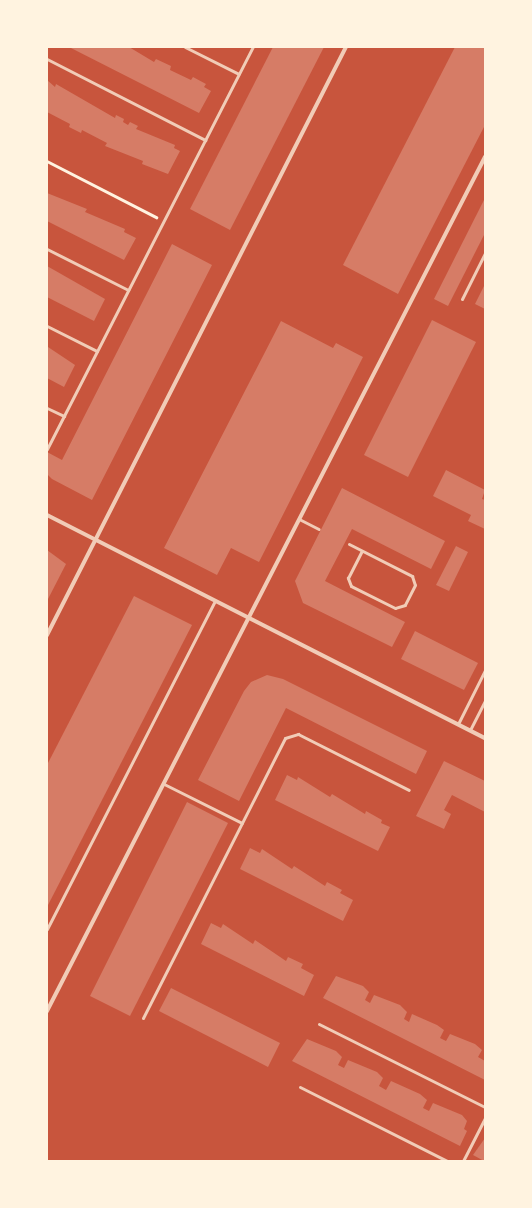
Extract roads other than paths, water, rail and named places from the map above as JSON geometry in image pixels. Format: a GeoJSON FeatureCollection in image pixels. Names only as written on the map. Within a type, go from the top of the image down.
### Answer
{"type":"FeatureCollection","features":[{"type":"Feature","properties":{"kind":"street"},"geometry":{"type":"LineString","coordinates":[[47,635],[346,47]]}},
{"type":"Feature","properties":{"kind":"street"},"geometry":{"type":"LineString","coordinates":[[47,1011],[485,157]]}},
{"type":"Feature","properties":{"kind":"street"},"geometry":{"type":"LineString","coordinates":[[47,515],[485,738]]}},
{"type":"Feature","properties":{"kind":"lane"},"geometry":{"type":"LineString","coordinates":[[185,47],[239,74]]}},
{"type":"Feature","properties":{"kind":"lane"},"geometry":{"type":"LineString","coordinates":[[47,449],[253,47]]}},
{"type":"Feature","properties":{"kind":"lane"},"geometry":{"type":"LineString","coordinates":[[47,59],[205,140]]}},
{"type":"Feature","properties":{"kind":"lane"},"geometry":{"type":"LineString","coordinates":[[47,249],[128,290]]}},
{"type":"Feature","properties":{"kind":"lane"},"geometry":{"type":"LineString","coordinates":[[462,299],[485,253]]}},
{"type":"Feature","properties":{"kind":"lane"},"geometry":{"type":"LineString","coordinates":[[47,326],[97,351]]}},
{"type":"Feature","properties":{"kind":"lane"},"geometry":{"type":"LineString","coordinates":[[47,408],[64,416]]}},
{"type":"Feature","properties":{"kind":"lane"},"geometry":{"type":"LineString","coordinates":[[299,519],[319,529]]}},
{"type":"Feature","properties":{"kind":"lane"},"geometry":{"type":"LineString","coordinates":[[349,544],[412,576],[415,585],[405,605],[395,608],[351,586],[348,578],[362,551]]}},
{"type":"Feature","properties":{"kind":"lane"},"geometry":{"type":"LineString","coordinates":[[47,929],[215,601]]}},
{"type":"Feature","properties":{"kind":"lane"},"geometry":{"type":"LineString","coordinates":[[458,724],[485,670]]}},
{"type":"Feature","properties":{"kind":"lane"},"geometry":{"type":"LineString","coordinates":[[470,730],[485,700]]}},
{"type":"Feature","properties":{"kind":"lane"},"geometry":{"type":"LineString","coordinates":[[143,1018],[284,738],[298,734],[409,790]]}},
{"type":"Feature","properties":{"kind":"lane"},"geometry":{"type":"LineString","coordinates":[[164,784],[242,823]]}},
{"type":"Feature","properties":{"kind":"lane"},"geometry":{"type":"LineString","coordinates":[[319,1024],[485,1107]]}},
{"type":"Feature","properties":{"kind":"lane"},"geometry":{"type":"LineString","coordinates":[[300,1087],[446,1161]]}},
{"type":"Feature","properties":{"kind":"lane"},"geometry":{"type":"LineString","coordinates":[[463,1161],[485,1118]]}}]}
